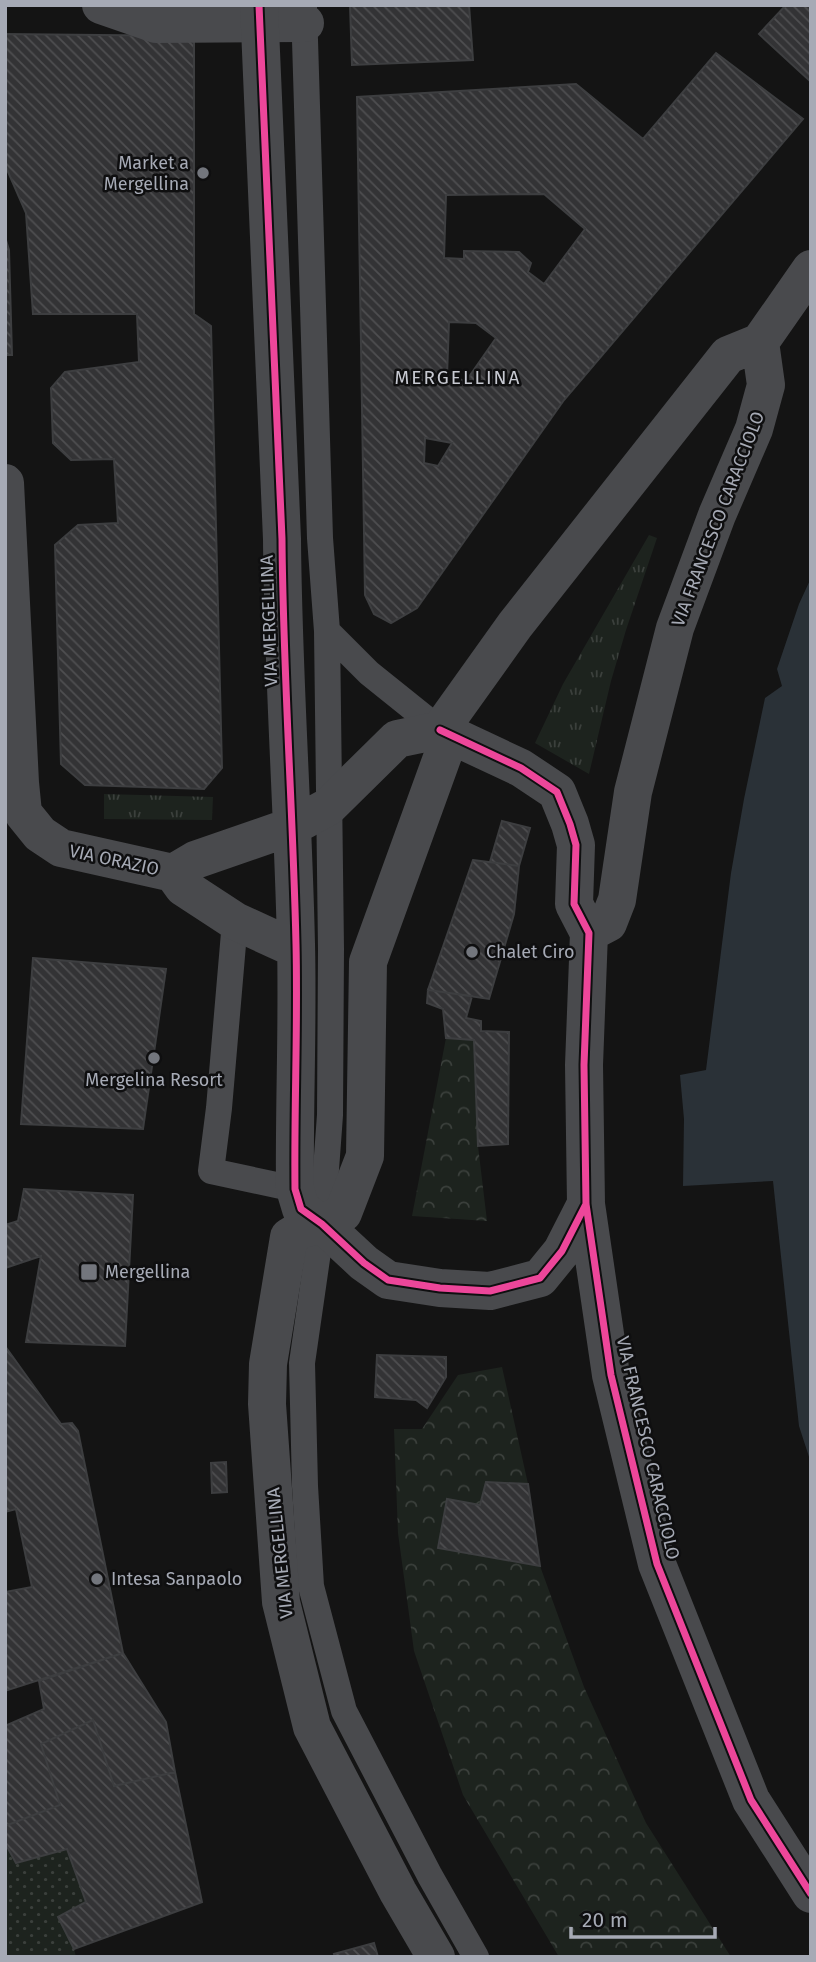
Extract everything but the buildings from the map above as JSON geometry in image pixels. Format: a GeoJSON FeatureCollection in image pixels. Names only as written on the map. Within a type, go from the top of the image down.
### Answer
{"type":"FeatureCollection","features":[{"type":"Feature","properties":{"kind":"street"},"geometry":{"type":"LineString","coordinates":[[101,5],[156,24],[304,14]]}},
{"type":"Feature","properties":{"kind":"street","name":"VIA MERGELLINA"},"geometry":{"type":"LineString","coordinates":[[259,15],[293,826],[296,948],[295,1189]]}},
{"type":"Feature","properties":{"kind":"street"},"geometry":{"type":"LineString","coordinates":[[440,730],[515,625],[728,355],[760,342],[811,269]]}},
{"type":"Feature","properties":{"kind":"street","name":"VIA FRANCESCO CARACCIOLO"},"geometry":{"type":"LineString","coordinates":[[760,342],[766,384],[754,429],[717,515],[675,628],[633,792],[617,900],[608,923],[589,933],[584,1065],[586,1204],[611,1375],[657,1564],[751,1800],[811,1894]]}},
{"type":"Feature","properties":{"kind":"street","name":"VIA ORAZIO"},"geometry":{"type":"LineString","coordinates":[[5,483],[23,813],[40,834],[61,848],[173,873],[183,887],[235,921],[296,948]]}},
{"type":"Feature","properties":{"kind":"street"},"geometry":{"type":"LineString","coordinates":[[293,826],[328,807],[397,738],[440,730],[521,768],[557,792],[576,845],[574,904],[589,933]]}},
{"type":"Feature","properties":{"kind":"street","name":"VIA MERGELLINA"},"geometry":{"type":"LineString","coordinates":[[436,1957],[398,1892],[312,1727],[281,1602],[267,1404],[268,1364],[289,1237],[343,1213],[365,1156],[368,962],[443,755],[440,730]]}},
{"type":"Feature","properties":{"kind":"street","name":"VIA ORAZIO"},"geometry":{"type":"LineString","coordinates":[[173,873],[195,860],[293,826]]}},
{"type":"Feature","properties":{"kind":"street"},"geometry":{"type":"LineString","coordinates":[[295,1189],[300,1209],[322,1224],[364,1263],[388,1280],[490,1292],[540,1278],[562,1251],[586,1204]]}},
{"type":"Feature","properties":{"kind":"lane"},"geometry":{"type":"LineString","coordinates":[[304,14],[320,538],[327,631],[331,948],[330,1115],[322,1224],[302,1363],[311,1586],[344,1711],[430,1876],[477,1957]]}},
{"type":"Feature","properties":{"kind":"lane"},"geometry":{"type":"LineString","coordinates":[[327,631],[369,673],[440,730]]}},
{"type":"Feature","properties":{"kind":"lane"},"geometry":{"type":"LineString","coordinates":[[235,921],[211,1171],[295,1189]]}},
{"type":"Feature","properties":{"kind":"green space"},"geometry":{"type":"Polygon","coordinates":[[[649,535],[657,538],[611,681],[589,774],[535,743],[563,684],[649,535]]]}},
{"type":"Feature","properties":{"kind":"green space"},"geometry":{"type":"Polygon","coordinates":[[[104,794],[213,797],[212,820],[104,819],[104,794]]]}},
{"type":"Feature","properties":{"kind":"green space"},"geometry":{"type":"Polygon","coordinates":[[[446,1038],[474,1040],[478,1146],[487,1221],[412,1216],[446,1038]]]}},
{"type":"Feature","properties":{"kind":"green space"},"geometry":{"type":"Polygon","coordinates":[[[502,1367],[528,1484],[540,1566],[584,1687],[646,1823],[731,1957],[559,1957],[463,1795],[414,1651],[398,1533],[394,1429],[422,1429],[458,1375],[502,1367]]]}},
{"type":"Feature","properties":{"kind":"green space"},"geometry":{"type":"Polygon","coordinates":[[[5,1843],[16,1863],[67,1849],[86,1902],[74,1949],[76,1957],[5,1957],[5,1843]]]}},
{"type":"Feature","properties":{"kind":"shaded area"},"geometry":{"type":"Polygon","coordinates":[[[811,578],[811,1463],[799,1426],[773,1181],[683,1186],[684,1119],[680,1075],[706,1070],[731,873],[765,698],[782,686],[777,669],[799,604],[811,578]]]}},
{"type":"Feature","properties":{"kind":"cycle path"},"geometry":{"type":"LineString","coordinates":[[259,5],[295,893],[295,1189],[301,1209],[388,1280],[440,1288],[490,1291],[540,1278],[562,1251],[586,1204]]}},
{"type":"Feature","properties":{"kind":"cycle path"},"geometry":{"type":"LineString","coordinates":[[440,730],[521,768],[557,792],[570,824],[576,845],[574,904],[589,933],[584,1065],[586,1204],[611,1375],[657,1564],[751,1800],[811,1894]]}},
{"type":"Feature","properties":{"kind":"place","name":"Market a Mergellina"},"geometry":{"type":"Point","coordinates":[203,173]}},
{"type":"Feature","properties":{"kind":"place","name":"Chalet Ciro"},"geometry":{"type":"Point","coordinates":[472,952]}},
{"type":"Feature","properties":{"kind":"place","name":"Mergelina Resort"},"geometry":{"type":"Point","coordinates":[154,1058]}},
{"type":"Feature","properties":{"kind":"place","name":"Mergellina"},"geometry":{"type":"Point","coordinates":[89,1272]}},
{"type":"Feature","properties":{"kind":"place","name":"Intesa Sanpaolo"},"geometry":{"type":"Point","coordinates":[97,1579]}},
{"type":"Feature","properties":{"kind":"district","name":"MERGELLINA"},"geometry":{"type":"Point","coordinates":[458,377]}}]}
